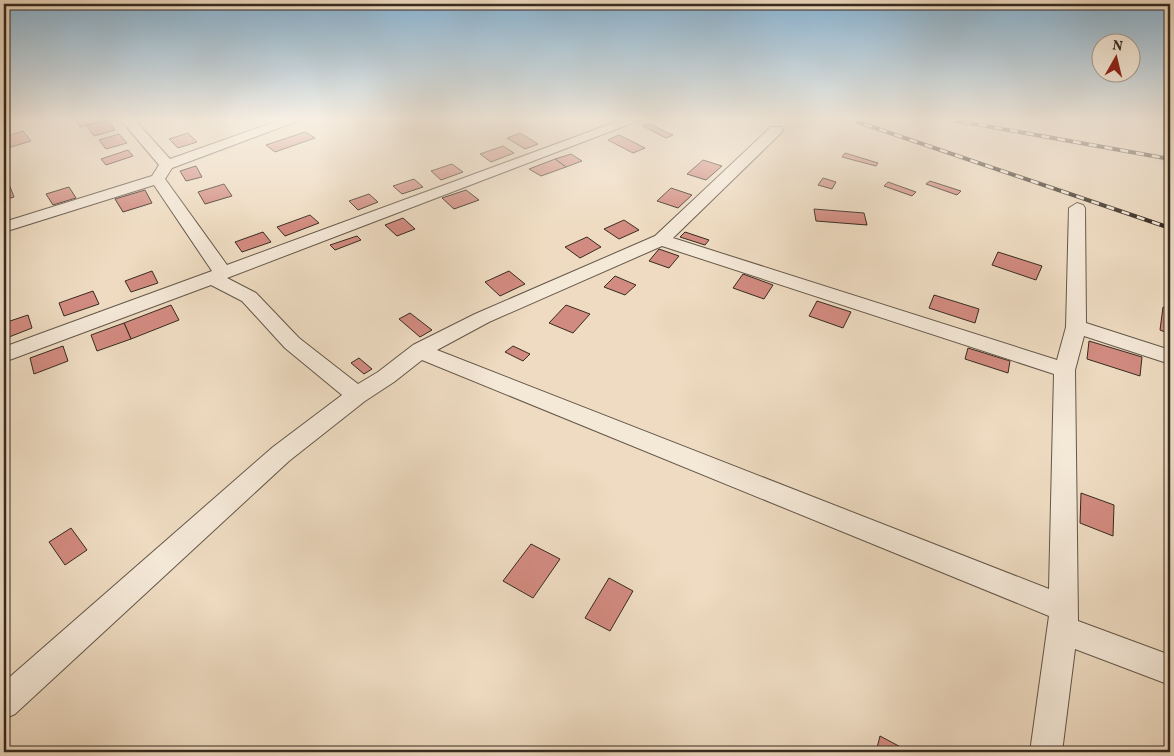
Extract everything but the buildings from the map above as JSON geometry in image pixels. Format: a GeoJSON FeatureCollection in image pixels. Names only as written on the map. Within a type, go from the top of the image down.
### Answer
{"type":"FeatureCollection","features":[{"type":"Feature","properties":{"kind":"street"},"geometry":{"type":"LineString","coordinates":[[156,154],[166,165]]}},
{"type":"Feature","properties":{"kind":"street"},"geometry":{"type":"LineString","coordinates":[[4,227],[157,179],[166,165],[197,154]]}},
{"type":"Feature","properties":{"kind":"street"},"geometry":{"type":"LineString","coordinates":[[4,355],[544,154]]}},
{"type":"Feature","properties":{"kind":"street"},"geometry":{"type":"LineString","coordinates":[[4,703],[281,454],[357,395],[386,377],[420,351],[482,318],[661,240],[751,154]]}},
{"type":"Feature","properties":{"kind":"street"},"geometry":{"type":"LineString","coordinates":[[157,179],[216,275],[249,297],[292,342],[357,395]]}},
{"type":"Feature","properties":{"kind":"street"},"geometry":{"type":"LineString","coordinates":[[1046,752],[1063,619],[1065,370],[1076,327],[1077,208]]}},
{"type":"Feature","properties":{"kind":"street"},"geometry":{"type":"LineString","coordinates":[[661,240],[1065,370]]}},
{"type":"Feature","properties":{"kind":"street"},"geometry":{"type":"LineString","coordinates":[[1076,327],[1170,357]]}},
{"type":"Feature","properties":{"kind":"street"},"geometry":{"type":"LineString","coordinates":[[420,351],[1063,619],[1170,670]]}},
{"type":"Feature","properties":{"kind":"railway"},"geometry":{"type":"LineString","coordinates":[[953,154],[1170,228]]}},
{"type":"Feature","properties":{"kind":"railway"},"geometry":{"type":"LineString","coordinates":[[1144,154],[1170,159]]}}]}
